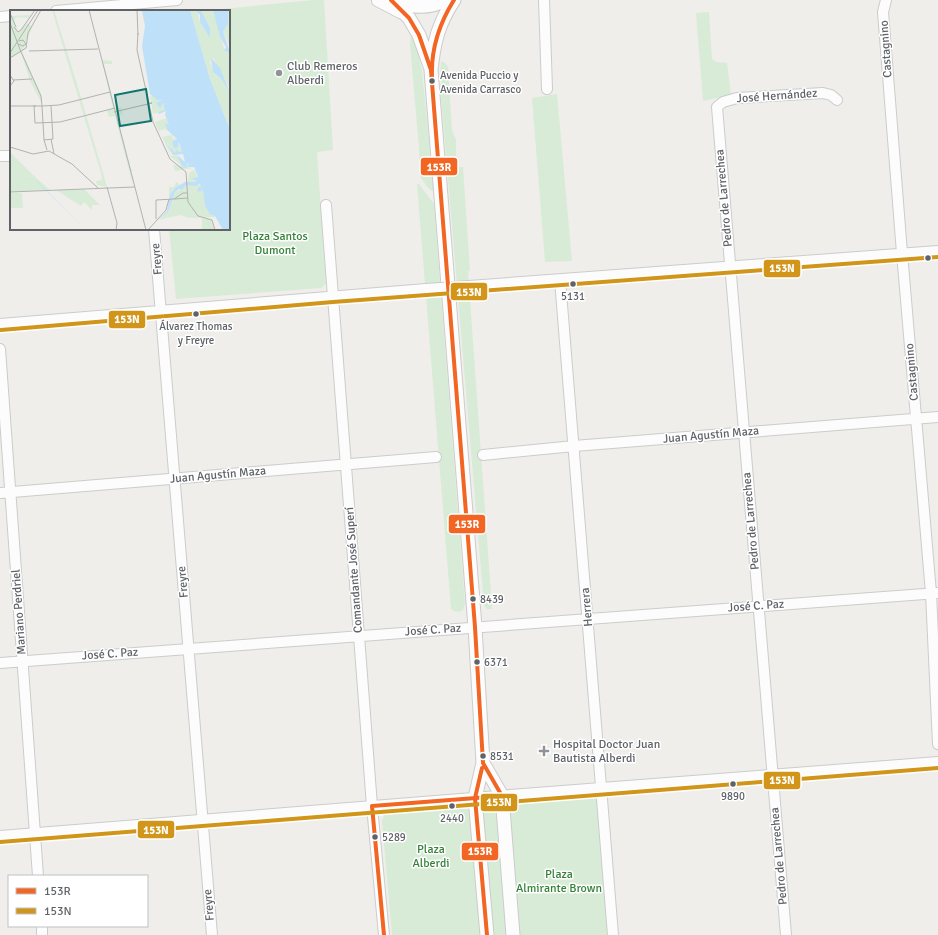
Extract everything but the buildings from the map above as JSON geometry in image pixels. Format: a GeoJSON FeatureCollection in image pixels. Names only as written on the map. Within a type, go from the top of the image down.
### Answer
{"type":"FeatureCollection","features":[{"type":"Feature","properties":{"kind":"street"},"geometry":{"type":"LineString","coordinates":[[67,10],[177,0]]}},
{"type":"Feature","properties":{"kind":"street"},"geometry":{"type":"LineString","coordinates":[[376,0],[423,7],[447,1],[435,39],[431,70],[475,627],[483,763],[476,798],[488,935]]}},
{"type":"Feature","properties":{"kind":"street"},"geometry":{"type":"LineString","coordinates":[[376,0],[409,18]]}},
{"type":"Feature","properties":{"kind":"street"},"geometry":{"type":"LineString","coordinates":[[544,0],[547,89]]}},
{"type":"Feature","properties":{"kind":"street","name":"Castagnino"},"geometry":{"type":"LineString","coordinates":[[886,0],[883,12],[902,254],[916,419],[934,593],[938,744]]}},
{"type":"Feature","properties":{"kind":"street"},"geometry":{"type":"LineString","coordinates":[[396,2],[409,18],[419,34],[431,70]]}},
{"type":"Feature","properties":{"kind":"street"},"geometry":{"type":"LineString","coordinates":[[0,17],[10,16]]}},
{"type":"Feature","properties":{"kind":"street","name":"José Hernández"},"geometry":{"type":"LineString","coordinates":[[717,107],[723,102],[737,98],[823,93],[831,95],[837,100]]}},
{"type":"Feature","properties":{"kind":"street","name":"Pedro de Larrechea"},"geometry":{"type":"LineString","coordinates":[[717,107],[786,935]]}},
{"type":"Feature","properties":{"kind":"street","name":"Comandante José Superí"},"geometry":{"type":"LineString","coordinates":[[326,205],[372,806],[384,935]]}},
{"type":"Feature","properties":{"kind":"street","name":"Freyre"},"geometry":{"type":"LineString","coordinates":[[154,230],[212,935]]}},
{"type":"Feature","properties":{"kind":"street"},"geometry":{"type":"LineString","coordinates":[[0,324],[333,296],[938,251]]}},
{"type":"Feature","properties":{"kind":"street","name":"Herrera"},"geometry":{"type":"LineString","coordinates":[[560,280],[613,935]]}},
{"type":"Feature","properties":{"kind":"street","name":"Mariano Perdriel"},"geometry":{"type":"LineString","coordinates":[[0,349],[5,492],[23,661],[38,875]]}},
{"type":"Feature","properties":{"kind":"street","name":"Juan Agustín Maza"},"geometry":{"type":"LineString","coordinates":[[483,455],[574,446],[938,417]]}},
{"type":"Feature","properties":{"kind":"street","name":"Juan Agustín Maza"},"geometry":{"type":"LineString","coordinates":[[5,492],[436,457]]}},
{"type":"Feature","properties":{"kind":"street","name":"José C. Paz"},"geometry":{"type":"LineString","coordinates":[[0,663],[934,593]]}},
{"type":"Feature","properties":{"kind":"street"},"geometry":{"type":"LineString","coordinates":[[0,836],[601,787],[938,762]]}},
{"type":"Feature","properties":{"kind":"street"},"geometry":{"type":"LineString","coordinates":[[483,763],[502,796],[513,935]]}},
{"type":"Feature","properties":{"kind":"green space","name":"Plaza Santos Dumont"},"geometry":{"type":"Polygon","coordinates":[[[324,0],[333,150],[317,152],[326,284],[321,288],[176,299],[169,230],[230,230],[230,10],[212,10],[324,0]]]}},
{"type":"Feature","properties":{"kind":"green space"},"geometry":{"type":"Polygon","coordinates":[[[709,12],[712,59],[716,62],[727,63],[731,95],[703,101],[696,13],[709,12]]]}},
{"type":"Feature","properties":{"kind":"green space"},"geometry":{"type":"Polygon","coordinates":[[[411,36],[416,45],[422,71],[434,190],[432,191],[421,178],[420,172],[410,45],[411,36]]]}},
{"type":"Feature","properties":{"kind":"green space"},"geometry":{"type":"Polygon","coordinates":[[[441,61],[448,67],[452,130],[456,140],[456,167],[463,167],[470,271],[468,271],[492,609],[487,609],[484,605],[440,84],[442,83],[440,78],[441,61]]]}},
{"type":"Feature","properties":{"kind":"green space"},"geometry":{"type":"Polygon","coordinates":[[[557,94],[572,261],[545,262],[532,98],[557,94]]]}},
{"type":"Feature","properties":{"kind":"green space"},"geometry":{"type":"Polygon","coordinates":[[[417,184],[419,184],[434,204],[465,604],[463,610],[459,612],[451,609],[417,184]]]}},
{"type":"Feature","properties":{"kind":"green space","name":"Plaza Almirante Brown"},"geometry":{"type":"Polygon","coordinates":[[[601,787],[613,935],[513,935],[502,796],[601,787]]]}},
{"type":"Feature","properties":{"kind":"green space","name":"Plaza Alberdi"},"geometry":{"type":"Polygon","coordinates":[[[457,804],[465,806],[471,813],[483,935],[392,935],[382,821],[386,810],[457,804]]]}},
{"type":"Feature","properties":{"kind":"green space"},"geometry":{"type":"Polygon","coordinates":[[[490,810],[496,811],[497,816],[507,935],[493,935],[483,816],[485,812],[490,810]]]}},
{"type":"Feature","properties":{"kind":"transit line","name":"153R"},"geometry":{"type":"LineString","coordinates":[[384,935],[372,806],[502,796],[483,763],[475,627],[431,70],[419,35],[409,18],[391,0]]}},
{"type":"Feature","properties":{"kind":"transit line","name":"153R"},"geometry":{"type":"LineString","coordinates":[[432,76],[433,56],[437,36],[444,18],[454,0]]}},
{"type":"Feature","properties":{"kind":"transit line","name":"153N"},"geometry":{"type":"LineString","coordinates":[[1,330],[333,302],[938,257]]}},
{"type":"Feature","properties":{"kind":"transit line","name":"153R"},"geometry":{"type":"LineString","coordinates":[[482,768],[475,798],[487,935]]}},
{"type":"Feature","properties":{"kind":"transit line","name":"153N"},"geometry":{"type":"LineString","coordinates":[[0,842],[938,768]]}},
{"type":"Feature","properties":{"kind":"place","name":"Club Remeros Alberdi"},"geometry":{"type":"Point","coordinates":[279,73]}},
{"type":"Feature","properties":{"kind":"place","name":"Avenida Puccio y Avenida Carrasco"},"geometry":{"type":"Point","coordinates":[432,81]}},
{"type":"Feature","properties":{"kind":"place","name":"5131"},"geometry":{"type":"Point","coordinates":[573,284]}},
{"type":"Feature","properties":{"kind":"place","name":"Álvarez Thomas y Freyre"},"geometry":{"type":"Point","coordinates":[196,314]}},
{"type":"Feature","properties":{"kind":"place","name":"8439"},"geometry":{"type":"Point","coordinates":[473,599]}},
{"type":"Feature","properties":{"kind":"place","name":"6371"},"geometry":{"type":"Point","coordinates":[477,662]}},
{"type":"Feature","properties":{"kind":"place","name":"Hospital Doctor Juan Bautista Alberdi"},"geometry":{"type":"Point","coordinates":[544,751]}},
{"type":"Feature","properties":{"kind":"place","name":"8531"},"geometry":{"type":"Point","coordinates":[483,756]}},
{"type":"Feature","properties":{"kind":"place","name":"9890"},"geometry":{"type":"Point","coordinates":[733,784]}},
{"type":"Feature","properties":{"kind":"place","name":"2440"},"geometry":{"type":"Point","coordinates":[452,806]}},
{"type":"Feature","properties":{"kind":"place","name":"5289"},"geometry":{"type":"Point","coordinates":[375,837]}}]}
